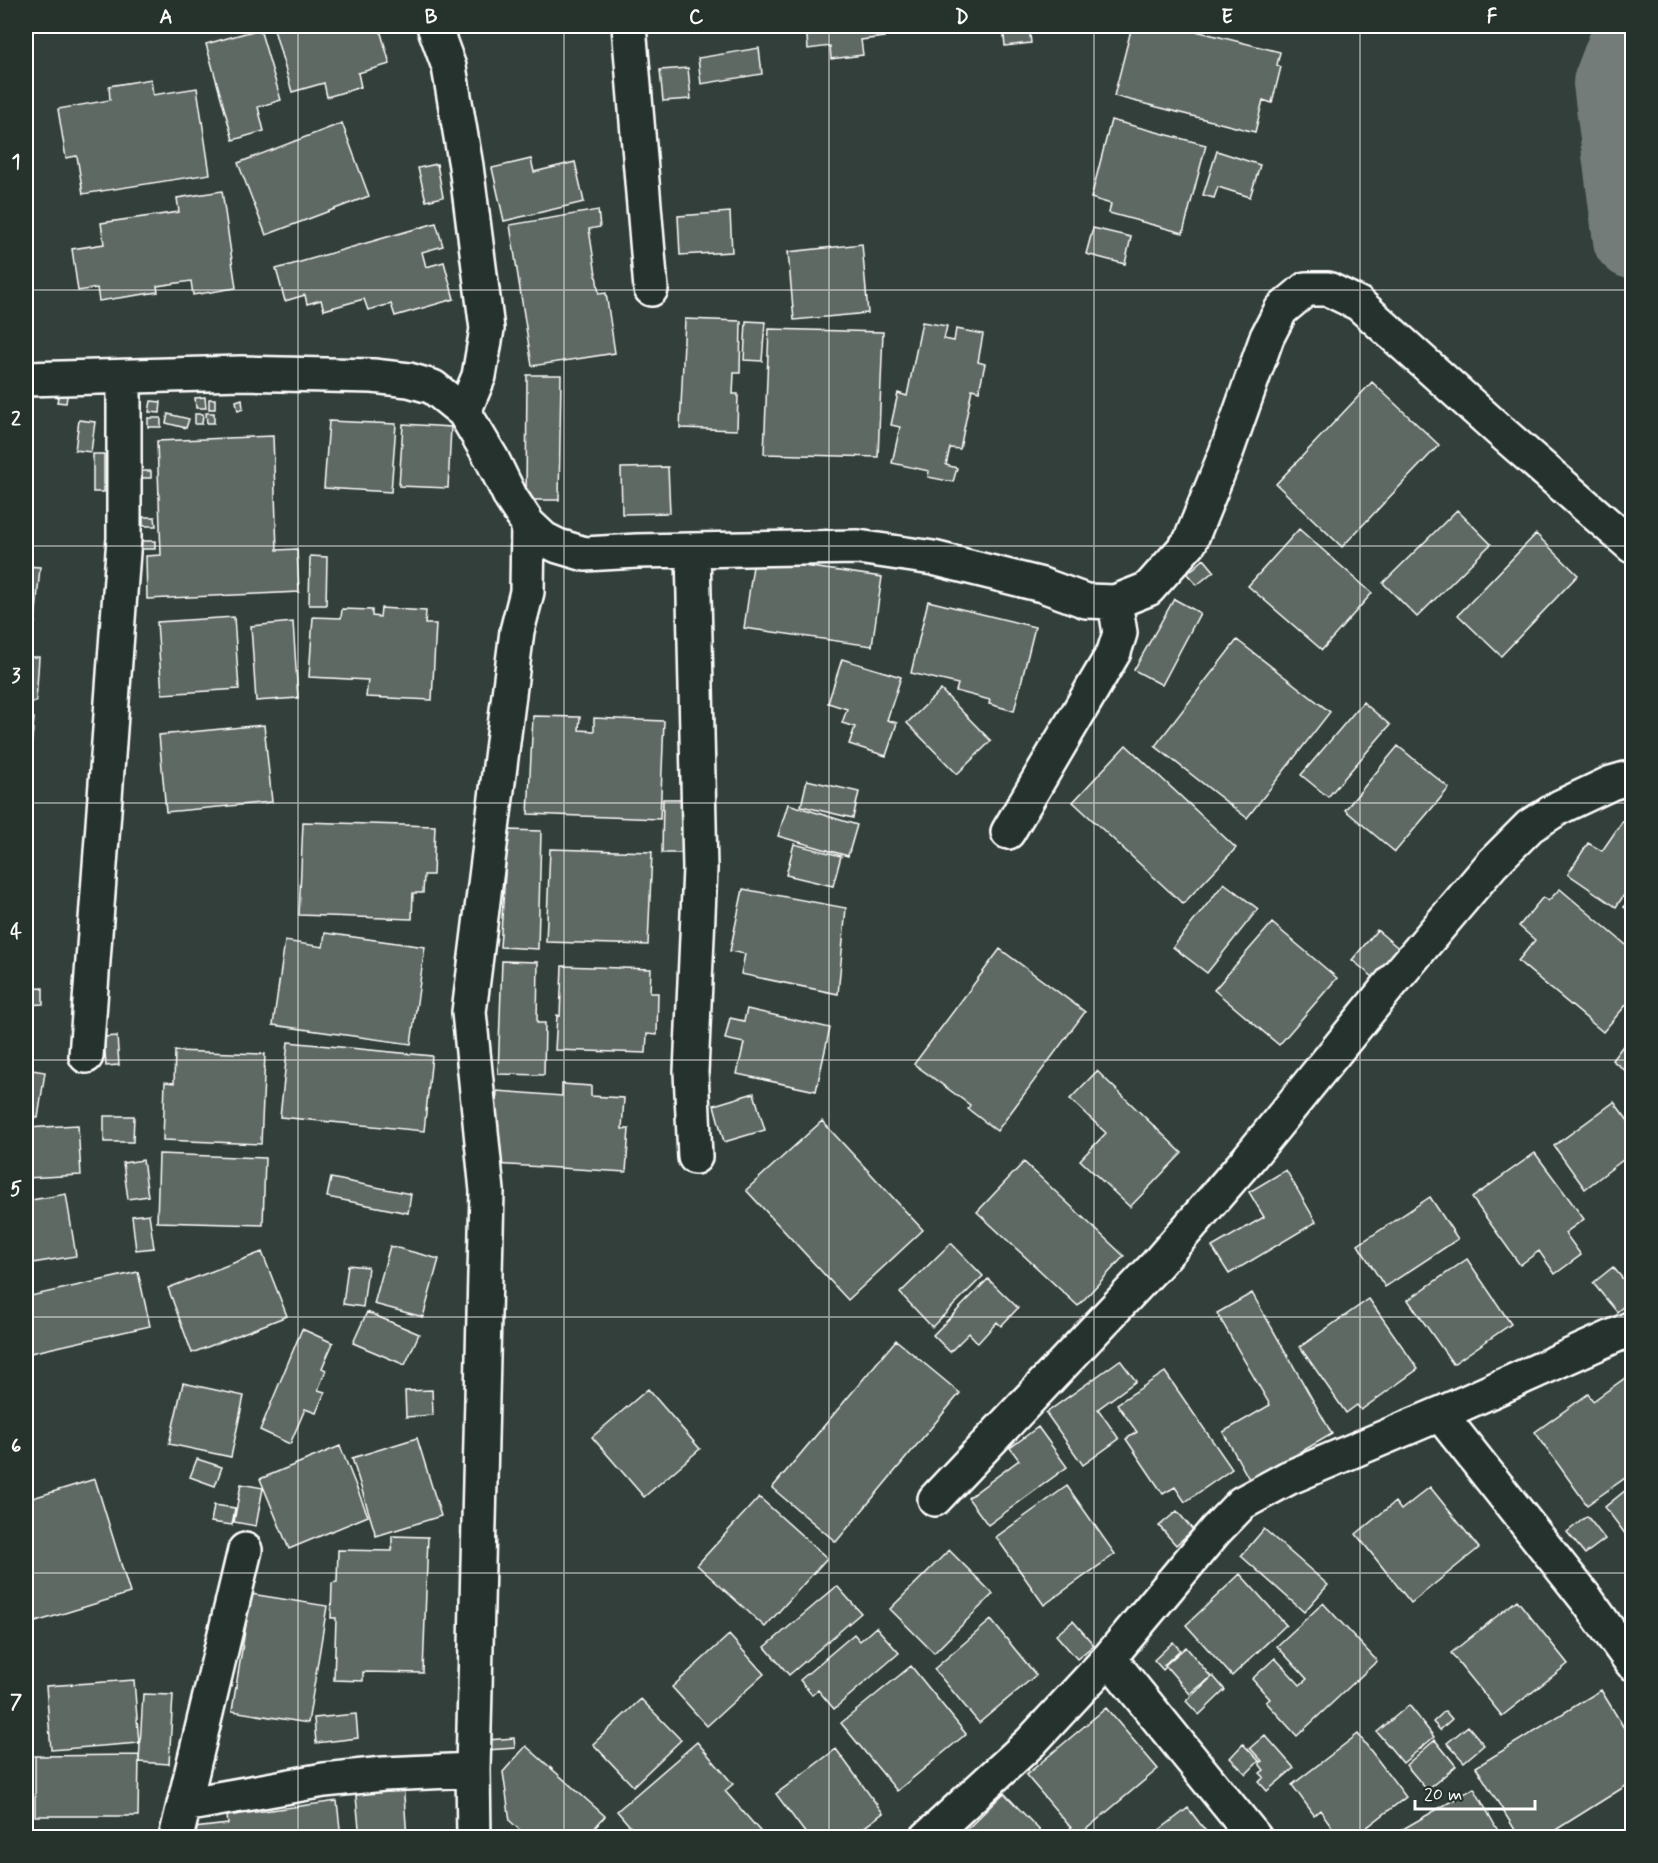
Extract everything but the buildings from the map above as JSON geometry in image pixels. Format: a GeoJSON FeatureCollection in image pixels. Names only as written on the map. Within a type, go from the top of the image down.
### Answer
{"type":"FeatureCollection","features":[{"type":"Feature","properties":{"kind":"street"},"geometry":{"type":"LineString","coordinates":[[434,26],[449,67],[466,166],[488,329],[479,376],[464,412]]}},
{"type":"Feature","properties":{"kind":"street"},"geometry":{"type":"LineString","coordinates":[[629,26],[651,289]]}},
{"type":"Feature","properties":{"kind":"street"},"geometry":{"type":"LineString","coordinates":[[26,379],[241,373],[373,376],[409,381],[433,387],[464,412],[492,459],[511,498],[528,524],[544,539],[558,546],[585,554],[858,547],[933,558],[1042,585],[1086,601],[1115,602],[1148,589],[1190,542],[1226,453],[1267,337],[1281,310],[1306,289],[1328,289],[1359,304],[1632,546]]}},
{"type":"Feature","properties":{"kind":"street"},"geometry":{"type":"LineString","coordinates":[[86,1056],[124,538],[124,378]]}},
{"type":"Feature","properties":{"kind":"street"},"geometry":{"type":"LineString","coordinates":[[474,1838],[473,1770],[487,1191],[469,1012],[517,631],[526,592],[528,524]]}},
{"type":"Feature","properties":{"kind":"street"},"geometry":{"type":"LineString","coordinates":[[693,550],[700,869],[691,1072],[695,1156]]}},
{"type":"Feature","properties":{"kind":"street"},"geometry":{"type":"LineString","coordinates":[[1008,832],[1114,652],[1120,633],[1115,602]]}},
{"type":"Feature","properties":{"kind":"street"},"geometry":{"type":"LineString","coordinates":[[935,1499],[1157,1264],[1249,1158],[1388,987],[1492,864],[1530,826],[1560,807],[1611,783],[1632,777]]}},
{"type":"Feature","properties":{"kind":"street"},"geometry":{"type":"LineString","coordinates":[[927,1838],[1031,1742],[1109,1659],[1215,1531],[1242,1503],[1288,1478],[1440,1414],[1632,1328]]}},
{"type":"Feature","properties":{"kind":"street"},"geometry":{"type":"LineString","coordinates":[[1440,1414],[1587,1600],[1632,1663]]}},
{"type":"Feature","properties":{"kind":"street"},"geometry":{"type":"LineString","coordinates":[[176,1838],[245,1550]]}},
{"type":"Feature","properties":{"kind":"street"},"geometry":{"type":"LineString","coordinates":[[1109,1659],[1255,1838]]}},
{"type":"Feature","properties":{"kind":"street"},"geometry":{"type":"LineString","coordinates":[[184,1804],[324,1780],[384,1774],[473,1770]]}},
{"type":"Feature","properties":{"kind":"waterway"},"geometry":{"type":"LineString","coordinates":[[1631,26],[1609,83],[1629,240],[1632,243]]}}]}
